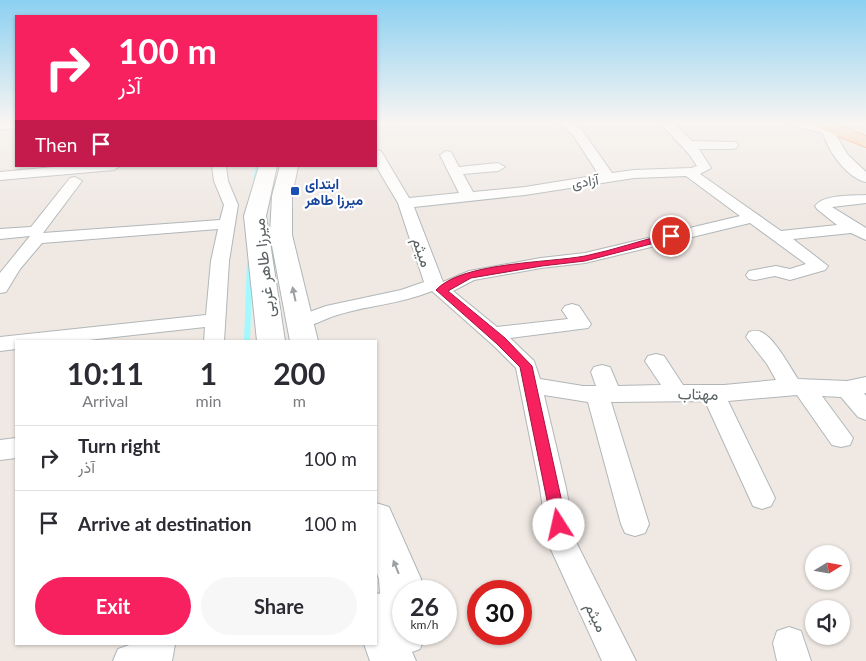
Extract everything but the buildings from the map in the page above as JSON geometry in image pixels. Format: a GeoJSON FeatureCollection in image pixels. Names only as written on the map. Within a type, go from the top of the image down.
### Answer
{"type":"FeatureCollection","features":[{"type":"Feature","properties":{"kind":"main road","name":"میرزا طاهر غربی"},"geometry":{"type":"LineString","coordinates":[[268,167],[255,216],[271,340]]}},
{"type":"Feature","properties":{"kind":"main road","name":"میرزا طاهر غربی"},"geometry":{"type":"LineString","coordinates":[[289,167],[282,196],[281,235],[302,332]]}},
{"type":"Feature","properties":{"kind":"main road"},"geometry":{"type":"LineString","coordinates":[[377,522],[400,580]]}},
{"type":"Feature","properties":{"kind":"main road"},"geometry":{"type":"LineString","coordinates":[[377,617],[393,661]]}},
{"type":"Feature","properties":{"kind":"main road"},"geometry":{"type":"LineString","coordinates":[[405,645],[406,661]]}},
{"type":"Feature","properties":{"kind":"street"},"geometry":{"type":"LineString","coordinates":[[590,153],[608,178]]}},
{"type":"Feature","properties":{"kind":"street"},"geometry":{"type":"LineString","coordinates":[[690,172],[704,168],[704,162],[695,153]]}},
{"type":"Feature","properties":{"kind":"street"},"geometry":{"type":"LineString","coordinates":[[698,156],[716,153]]}},
{"type":"Feature","properties":{"kind":"street"},"geometry":{"type":"LineString","coordinates":[[840,153],[855,171],[866,178]]}},
{"type":"Feature","properties":{"kind":"street"},"geometry":{"type":"LineString","coordinates":[[446,155],[468,196]]}},
{"type":"Feature","properties":{"kind":"street","name":"میثم"},"geometry":{"type":"LineString","coordinates":[[377,156],[405,203],[438,287],[526,366],[553,488],[562,543],[619,661]]}},
{"type":"Feature","properties":{"kind":"street"},"geometry":{"type":"LineString","coordinates":[[0,176],[103,167]]}},
{"type":"Feature","properties":{"kind":"street"},"geometry":{"type":"LineString","coordinates":[[214,340],[220,261],[231,205],[221,182],[219,167]]}},
{"type":"Feature","properties":{"kind":"street"},"geometry":{"type":"LineString","coordinates":[[454,171],[498,167]]}},
{"type":"Feature","properties":{"kind":"street"},"geometry":{"type":"LineString","coordinates":[[690,172],[819,266],[790,275],[776,271],[756,275]]}},
{"type":"Feature","properties":{"kind":"street","name":"آزادی"},"geometry":{"type":"LineString","coordinates":[[405,203],[525,191],[634,174],[690,172]]}},
{"type":"Feature","properties":{"kind":"street"},"geometry":{"type":"LineString","coordinates":[[0,234],[36,231],[75,181]]}},
{"type":"Feature","properties":{"kind":"street"},"geometry":{"type":"LineString","coordinates":[[860,231],[833,216],[822,206],[866,199]]}},
{"type":"Feature","properties":{"kind":"street"},"geometry":{"type":"LineString","coordinates":[[302,332],[334,310],[438,287],[469,276],[542,263],[585,258],[752,218]]}},
{"type":"Feature","properties":{"kind":"street"},"geometry":{"type":"LineString","coordinates":[[0,288],[12,267],[37,238],[227,224]]}},
{"type":"Feature","properties":{"kind":"street"},"geometry":{"type":"LineString","coordinates":[[779,236],[860,231]]}},
{"type":"Feature","properties":{"kind":"street"},"geometry":{"type":"LineString","coordinates":[[492,334],[581,324],[572,310]]}},
{"type":"Feature","properties":{"kind":"street"},"geometry":{"type":"LineString","coordinates":[[31,340],[215,320]]}},
{"type":"Feature","properties":{"kind":"street"},"geometry":{"type":"LineString","coordinates":[[756,337],[841,438]]}},
{"type":"Feature","properties":{"kind":"street"},"geometry":{"type":"LineString","coordinates":[[0,344],[15,342]]}},
{"type":"Feature","properties":{"kind":"street"},"geometry":{"type":"LineString","coordinates":[[656,361],[676,392]]}},
{"type":"Feature","properties":{"kind":"street","name":"مهتاب"},"geometry":{"type":"LineString","coordinates":[[531,385],[583,394],[603,386],[713,393],[797,387],[857,387]]}},
{"type":"Feature","properties":{"kind":"street"},"geometry":{"type":"LineString","coordinates":[[603,386],[635,524]]}},
{"type":"Feature","properties":{"kind":"street"},"geometry":{"type":"LineString","coordinates":[[857,387],[866,411]]}},
{"type":"Feature","properties":{"kind":"street"},"geometry":{"type":"LineString","coordinates":[[713,393],[762,498]]}},
{"type":"Feature","properties":{"kind":"street"},"geometry":{"type":"LineString","coordinates":[[0,450],[15,448]]}},
{"type":"Feature","properties":{"kind":"street"},"geometry":{"type":"LineString","coordinates":[[130,661],[158,654],[159,645]]}},
{"type":"Feature","properties":{"kind":"waterway"},"geometry":{"type":"LineString","coordinates":[[255,185],[257,167]]}},
{"type":"Feature","properties":{"kind":"waterway"},"geometry":{"type":"LineString","coordinates":[[247,340],[250,262]]}},
{"type":"Feature","properties":{"kind":"place","name":"ابتدای میرزا طاهر"},"geometry":{"type":"Point","coordinates":[295,191]}},
{"type":"Feature","properties":{"kind":"route"},"geometry":{"type":"LineString","coordinates":[[559,525],[553,488],[526,366],[501,341],[441,290],[469,276],[542,263],[585,258],[671,236]]}}]}
